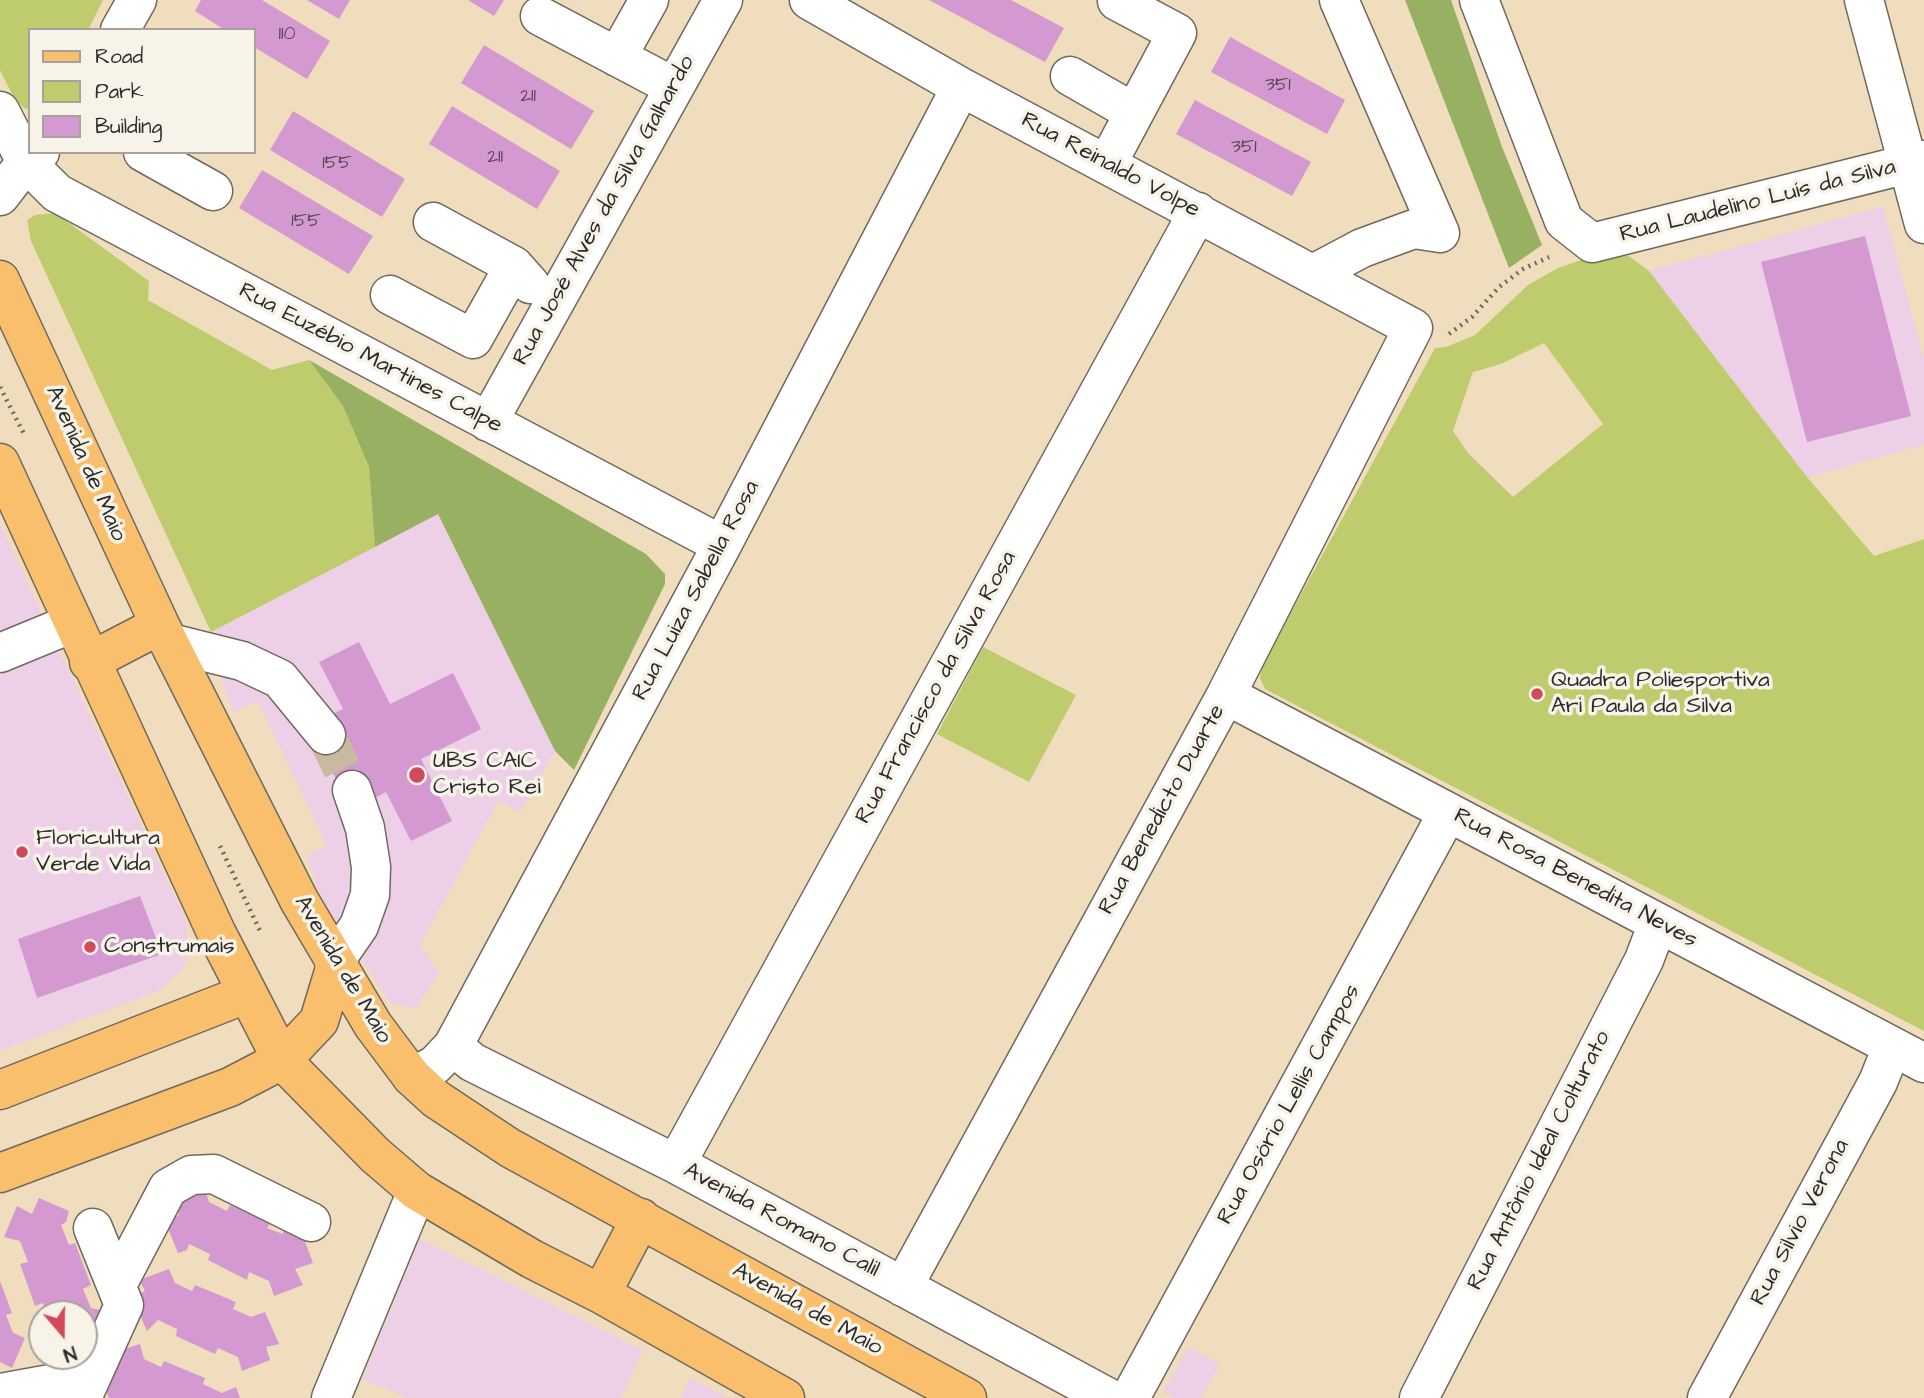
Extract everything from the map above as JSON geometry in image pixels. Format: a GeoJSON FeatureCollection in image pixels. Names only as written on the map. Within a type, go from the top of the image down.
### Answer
{"type":"FeatureCollection","features":[{"type":"Feature","properties":{"kind":"main road","name":"Avenida de Maio"},"geometry":{"type":"LineString","coordinates":[[0,280],[165,634],[299,900],[389,1050],[412,1077],[436,1099],[510,1148],[967,1398]]}},
{"type":"Feature","properties":{"kind":"main road"},"geometry":{"type":"LineString","coordinates":[[0,463],[89,662],[246,994],[282,1060],[374,1155],[418,1191],[531,1259],[601,1294],[785,1398]]}},
{"type":"Feature","properties":{"kind":"main road"},"geometry":{"type":"LineString","coordinates":[[89,662],[165,634]]}},
{"type":"Feature","properties":{"kind":"main road"},"geometry":{"type":"LineString","coordinates":[[0,1173],[230,1087],[282,1060],[320,1021],[335,964]]}},
{"type":"Feature","properties":{"kind":"main road"},"geometry":{"type":"LineString","coordinates":[[0,1090],[246,994]]}},
{"type":"Feature","properties":{"kind":"main road"},"geometry":{"type":"LineString","coordinates":[[601,1294],[641,1218]]}},
{"type":"Feature","properties":{"kind":"street"},"geometry":{"type":"LineString","coordinates":[[121,28],[137,0]]}},
{"type":"Feature","properties":{"kind":"street"},"geometry":{"type":"LineString","coordinates":[[617,57],[649,0]]}},
{"type":"Feature","properties":{"kind":"street","name":"Rua José Alves da Silva Galhardo"},"geometry":{"type":"LineString","coordinates":[[488,422],[723,0]]}},
{"type":"Feature","properties":{"kind":"street","name":"Rua Reinaldo Volpe"},"geometry":{"type":"LineString","coordinates":[[809,0],[961,88],[1313,274],[1410,333]]}},
{"type":"Feature","properties":{"kind":"street"},"geometry":{"type":"LineString","coordinates":[[1313,274],[1362,248],[1414,229],[1446,248],[1339,0]]}},
{"type":"Feature","properties":{"kind":"street"},"geometry":{"type":"LineString","coordinates":[[1479,0],[1578,232]]}},
{"type":"Feature","properties":{"kind":"street"},"geometry":{"type":"LineString","coordinates":[[1864,0],[1916,162],[1924,224]]}},
{"type":"Feature","properties":{"kind":"street"},"geometry":{"type":"LineString","coordinates":[[1107,164],[1177,33],[1117,1]]}},
{"type":"Feature","properties":{"kind":"street"},"geometry":{"type":"LineString","coordinates":[[540,16],[674,87]]}},
{"type":"Feature","properties":{"kind":"street"},"geometry":{"type":"LineString","coordinates":[[1070,76],[1133,112]]}},
{"type":"Feature","properties":{"kind":"street","name":"Rua Luiza Sabella Rosa"},"geometry":{"type":"LineString","coordinates":[[412,1077],[435,1065],[453,1046],[722,545],[961,88]]}},
{"type":"Feature","properties":{"kind":"street","name":"Rua Euzébio Martines Calpe"},"geometry":{"type":"LineString","coordinates":[[0,111],[28,150]]}},
{"type":"Feature","properties":{"kind":"street"},"geometry":{"type":"LineString","coordinates":[[147,154],[213,191]]}},
{"type":"Feature","properties":{"kind":"street"},"geometry":{"type":"LineString","coordinates":[[0,196],[33,157]]}},
{"type":"Feature","properties":{"kind":"street","name":"Rua Euzébio Martines Calpe"},"geometry":{"type":"LineString","coordinates":[[33,157],[57,193],[722,545]]}},
{"type":"Feature","properties":{"kind":"street","name":"Rua Laudelino Luís da Silva"},"geometry":{"type":"LineString","coordinates":[[1578,232],[1916,162]]}},
{"type":"Feature","properties":{"kind":"street","name":"Rua Francisco da Silva Rosa"},"geometry":{"type":"LineString","coordinates":[[676,1164],[1198,212]]}},
{"type":"Feature","properties":{"kind":"street"},"geometry":{"type":"LineString","coordinates":[[433,222],[514,266],[535,290],[554,303]]}},
{"type":"Feature","properties":{"kind":"street"},"geometry":{"type":"LineString","coordinates":[[390,295],[473,339],[514,266]]}},
{"type":"Feature","properties":{"kind":"street","name":"Rua Benedicto Duarte"},"geometry":{"type":"LineString","coordinates":[[903,1287],[1226,695],[1410,333]]}},
{"type":"Feature","properties":{"kind":"street"},"geometry":{"type":"LineString","coordinates":[[0,653],[73,623]]}},
{"type":"Feature","properties":{"kind":"street"},"geometry":{"type":"LineString","coordinates":[[165,634],[242,661],[280,680],[326,735]]}},
{"type":"Feature","properties":{"kind":"street","name":"Rua Rosa Benedita Neves"},"geometry":{"type":"LineString","coordinates":[[1226,695],[1908,1055]]}},
{"type":"Feature","properties":{"kind":"street"},"geometry":{"type":"LineString","coordinates":[[335,964],[359,926],[370,895],[371,867],[365,828],[352,790]]}},
{"type":"Feature","properties":{"kind":"street","name":"Rua Osório Lellis Campos"},"geometry":{"type":"LineString","coordinates":[[1130,1398],[1448,812]]}},
{"type":"Feature","properties":{"kind":"street","name":"Rua Antônio Ideal Colturato"},"geometry":{"type":"LineString","coordinates":[[1419,1398],[1644,960],[1658,923]]}},
{"type":"Feature","properties":{"kind":"street","name":"Avenida Romano Calil"},"geometry":{"type":"LineString","coordinates":[[453,1046],[472,1062],[676,1164],[1109,1398]]}},
{"type":"Feature","properties":{"kind":"street","name":"Rua Silvio Verona"},"geometry":{"type":"LineString","coordinates":[[1707,1398],[1878,1082],[1908,1055]]}},
{"type":"Feature","properties":{"kind":"street"},"geometry":{"type":"LineString","coordinates":[[117,1285],[168,1188],[191,1175],[214,1174],[311,1222]]}},
{"type":"Feature","properties":{"kind":"street"},"geometry":{"type":"LineString","coordinates":[[331,1398],[418,1191]]}},
{"type":"Feature","properties":{"kind":"street"},"geometry":{"type":"LineString","coordinates":[[0,1393],[86,1388],[124,1305],[93,1228]]}},
{"type":"Feature","properties":{"kind":"path"},"geometry":{"type":"LineString","coordinates":[[1410,333],[1426,341],[1442,338],[1456,330],[1499,287],[1550,256],[1578,232]]}},
{"type":"Feature","properties":{"kind":"shaded area"},"geometry":{"type":"Polygon","coordinates":[[[1883,207],[1924,360],[1924,445],[1807,477],[1649,271],[1883,207]]]}},
{"type":"Feature","properties":{"kind":"shaded area","name":"UBS CAIC Cristo Rei"},"geometry":{"type":"Polygon","coordinates":[[[438,514],[555,751],[520,812],[498,801],[420,945],[440,973],[415,1009],[390,1003],[321,896],[307,856],[327,845],[257,700],[234,713],[204,636],[438,514]]]}},
{"type":"Feature","properties":{"kind":"shaded area"},"geometry":{"type":"Polygon","coordinates":[[[0,524],[186,920],[189,951],[184,967],[160,990],[0,1051],[0,524]]]}},
{"type":"Feature","properties":{"kind":"shaded area"},"geometry":{"type":"Polygon","coordinates":[[[420,1239],[643,1350],[621,1398],[409,1398],[362,1380],[420,1239]]]}},
{"type":"Feature","properties":{"kind":"shaded area"},"geometry":{"type":"Polygon","coordinates":[[[1188,1347],[1220,1364],[1201,1398],[1174,1398],[1163,1392],[1188,1347]]]}},
{"type":"Feature","properties":{"kind":"shaded area"},"geometry":{"type":"Polygon","coordinates":[[[690,1378],[728,1398],[681,1398],[690,1378]]]}},
{"type":"Feature","properties":{"kind":"green space"},"geometry":{"type":"Polygon","coordinates":[[[0,0],[103,0],[89,28],[28,28],[28,108],[25,109],[14,98],[0,70],[0,0]]]}},
{"type":"Feature","properties":{"kind":"green space"},"geometry":{"type":"Polygon","coordinates":[[[1405,0],[1451,0],[1502,147],[1542,245],[1509,268],[1405,0]]]}},
{"type":"Feature","properties":{"kind":"green space"},"geometry":{"type":"Polygon","coordinates":[[[55,213],[149,281],[148,300],[272,370],[309,360],[343,406],[369,467],[375,547],[211,632],[31,241],[27,220],[35,215],[55,213]]]}},
{"type":"Feature","properties":{"kind":"green space"},"geometry":{"type":"Polygon","coordinates":[[[1592,256],[1629,256],[1649,271],[1807,477],[1874,556],[1924,539],[1924,1031],[1265,689],[1260,678],[1262,666],[1435,348],[1446,347],[1475,335],[1528,285],[1558,268],[1592,256]],[[1544,343],[1501,364],[1473,372],[1453,431],[1468,453],[1513,497],[1603,424],[1544,343]]]}},
{"type":"Feature","properties":{"kind":"green space"},"geometry":{"type":"Polygon","coordinates":[[[309,360],[646,554],[665,574],[665,584],[574,770],[555,751],[438,514],[375,547],[369,467],[343,406],[309,360]]]}},
{"type":"Feature","properties":{"kind":"green space"},"geometry":{"type":"Polygon","coordinates":[[[983,647],[1076,695],[1029,782],[937,734],[983,647]]]}},
{"type":"Feature","properties":{"kind":"building"},"geometry":{"type":"Polygon","coordinates":[[[201,0],[262,0],[330,41],[307,79],[256,48],[256,28],[222,28],[195,11],[201,0]]]}},
{"type":"Feature","properties":{"kind":"building"},"geometry":{"type":"Polygon","coordinates":[[[307,0],[350,0],[339,19],[307,0]]]}},
{"type":"Feature","properties":{"kind":"building"},"geometry":{"type":"Polygon","coordinates":[[[468,0],[504,0],[494,16],[468,0]]]}},
{"type":"Feature","properties":{"kind":"building"},"geometry":{"type":"Polygon","coordinates":[[[929,0],[1011,0],[1064,28],[1045,62],[929,0]]]}},
{"type":"Feature","properties":{"kind":"building"},"geometry":{"type":"Polygon","coordinates":[[[1230,37],[1345,100],[1327,134],[1211,72],[1230,37]]]}},
{"type":"Feature","properties":{"kind":"building"},"geometry":{"type":"Polygon","coordinates":[[[484,45],[594,111],[571,149],[461,83],[484,45]]]}},
{"type":"Feature","properties":{"kind":"building"},"geometry":{"type":"Polygon","coordinates":[[[1195,100],[1311,162],[1292,196],[1176,134],[1195,100]]]}},
{"type":"Feature","properties":{"kind":"building"},"geometry":{"type":"Polygon","coordinates":[[[452,106],[560,171],[537,209],[429,144],[452,106]]]}},
{"type":"Feature","properties":{"kind":"building"},"geometry":{"type":"Polygon","coordinates":[[[293,111],[405,179],[382,217],[270,150],[293,111]]]}},
{"type":"Feature","properties":{"kind":"building"},"geometry":{"type":"Polygon","coordinates":[[[262,170],[373,236],[349,274],[239,208],[262,170]]]}},
{"type":"Feature","properties":{"kind":"building"},"geometry":{"type":"Polygon","coordinates":[[[1865,236],[1911,416],[1807,442],[1761,262],[1865,236]]]}},
{"type":"Feature","properties":{"kind":"building"},"geometry":{"type":"Polygon","coordinates":[[[359,642],[390,704],[453,673],[481,729],[421,759],[452,821],[411,841],[386,792],[371,800],[341,790],[320,746],[328,716],[343,709],[319,662],[359,642]]]}},
{"type":"Feature","properties":{"kind":"building","name":"Construmais"},"geometry":{"type":"Polygon","coordinates":[[[140,896],[162,954],[37,998],[18,939],[140,896]]]}},
{"type":"Feature","properties":{"kind":"building"},"geometry":{"type":"Polygon","coordinates":[[[204,1187],[209,1202],[227,1211],[230,1205],[270,1224],[267,1228],[283,1234],[284,1228],[298,1223],[313,1263],[295,1269],[303,1285],[274,1296],[269,1281],[249,1272],[247,1280],[208,1260],[210,1254],[189,1244],[187,1250],[178,1253],[165,1221],[179,1215],[173,1199],[204,1187]]]}},
{"type":"Feature","properties":{"kind":"building"},"geometry":{"type":"Polygon","coordinates":[[[39,1198],[69,1211],[66,1222],[61,1225],[69,1245],[75,1243],[91,1285],[83,1289],[88,1300],[33,1300],[20,1264],[28,1262],[20,1241],[4,1237],[17,1206],[32,1214],[39,1198]]]}},
{"type":"Feature","properties":{"kind":"building"},"geometry":{"type":"Polygon","coordinates":[[[169,1269],[175,1283],[192,1291],[195,1285],[236,1302],[233,1309],[251,1317],[265,1312],[279,1344],[266,1347],[270,1360],[242,1371],[238,1357],[218,1348],[215,1354],[176,1336],[177,1329],[158,1320],[147,1331],[132,1297],[145,1291],[139,1280],[169,1269]]]}},
{"type":"Feature","properties":{"kind":"building"},"geometry":{"type":"Polygon","coordinates":[[[0,1281],[12,1313],[6,1315],[13,1333],[25,1338],[12,1368],[0,1362],[0,1281]]]}},
{"type":"Feature","properties":{"kind":"building"},"geometry":{"type":"Polygon","coordinates":[[[98,1310],[105,1311],[98,1328],[98,1310]]]}},
{"type":"Feature","properties":{"kind":"building"},"geometry":{"type":"Polygon","coordinates":[[[140,1344],[144,1359],[161,1367],[164,1361],[205,1378],[203,1384],[222,1393],[236,1387],[240,1398],[109,1398],[100,1376],[109,1354],[140,1344]]]}},
{"type":"Feature","properties":{"kind":"tunnel"},"geometry":{"type":"LineString","coordinates":[[326,735],[352,790]]}},
{"type":"Feature","properties":{"kind":"place","name":"Quadra Poliesportiva Ari Paula da Silva"},"geometry":{"type":"Point","coordinates":[1537,694]}},
{"type":"Feature","properties":{"kind":"place","name":"UBS CAIC Cristo Rei"},"geometry":{"type":"Point","coordinates":[417,775]}},
{"type":"Feature","properties":{"kind":"place","name":"Floricultura Verde Vida"},"geometry":{"type":"Point","coordinates":[22,852]}},
{"type":"Feature","properties":{"kind":"place","name":"Construmais"},"geometry":{"type":"Point","coordinates":[90,947]}}]}
